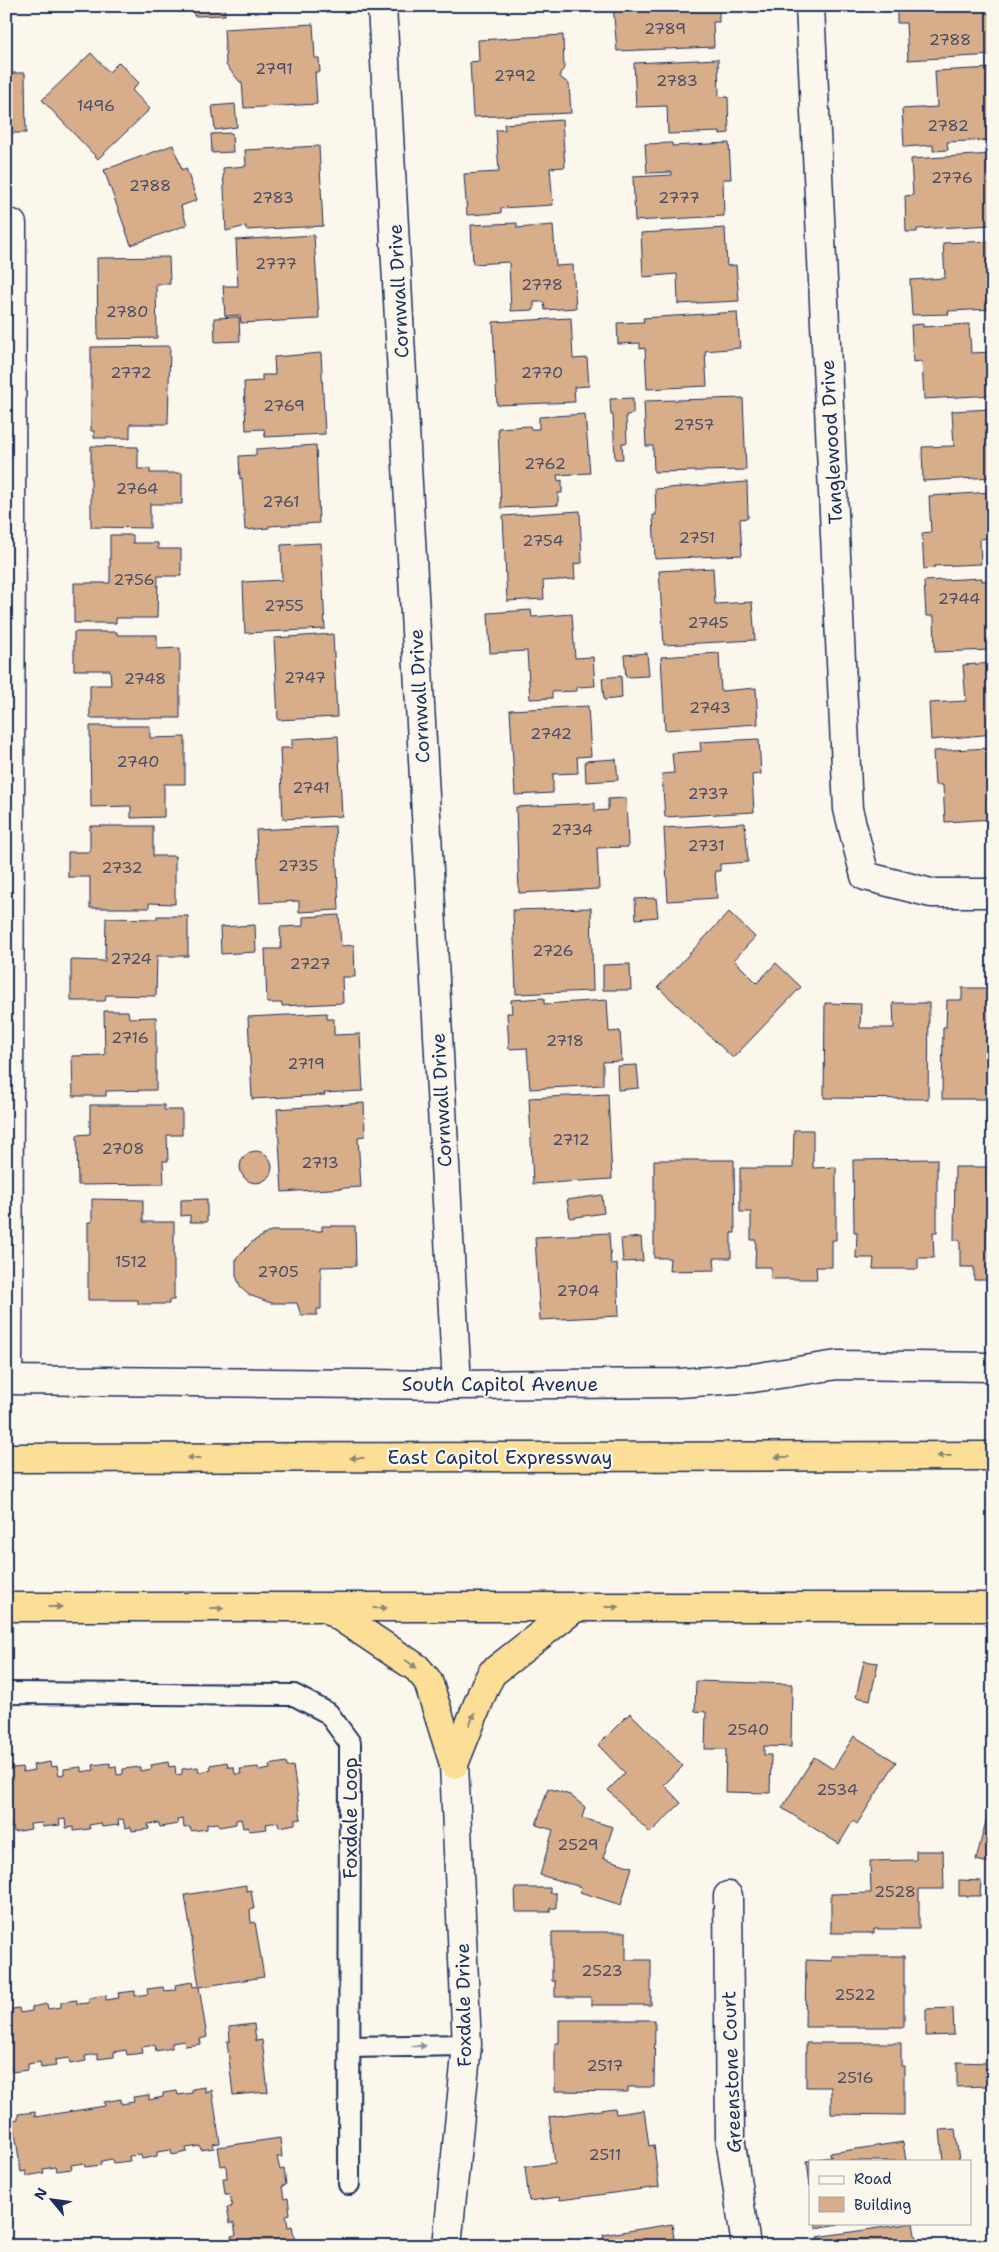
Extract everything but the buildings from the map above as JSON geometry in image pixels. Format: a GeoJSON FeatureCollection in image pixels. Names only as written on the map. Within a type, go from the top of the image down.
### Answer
{"type":"FeatureCollection","features":[{"type":"Feature","properties":{"kind":"highway","name":"East Capitol Expressway"},"geometry":{"type":"LineString","coordinates":[[6,1458],[993,1456]]}},
{"type":"Feature","properties":{"kind":"highway"},"geometry":{"type":"LineString","coordinates":[[6,1607],[993,1607]]}},
{"type":"Feature","properties":{"kind":"highway"},"geometry":{"type":"LineString","coordinates":[[454,1764],[484,1686],[492,1673],[576,1607]]}},
{"type":"Feature","properties":{"kind":"highway"},"geometry":{"type":"LineString","coordinates":[[327,1608],[417,1668],[428,1681],[454,1764]]}},
{"type":"Feature","properties":{"kind":"street","name":"Cornwall Drive"},"geometry":{"type":"LineString","coordinates":[[382,6],[457,1385]]}},
{"type":"Feature","properties":{"kind":"street","name":"Tanglewood Drive"},"geometry":{"type":"LineString","coordinates":[[810,6],[848,809],[865,876],[931,893],[993,893]]}},
{"type":"Feature","properties":{"kind":"street"},"geometry":{"type":"LineString","coordinates":[[7,1380],[10,1337],[9,224]]}},
{"type":"Feature","properties":{"kind":"street","name":"South Capitol Avenue"},"geometry":{"type":"LineString","coordinates":[[7,1380],[457,1385],[679,1383],[753,1378],[837,1365],[993,1367]]}},
{"type":"Feature","properties":{"kind":"street","name":"Foxdale Drive"},"geometry":{"type":"LineString","coordinates":[[447,2246],[467,2045],[454,1764]]}},
{"type":"Feature","properties":{"kind":"street","name":"Greenstone Court"},"geometry":{"type":"LineString","coordinates":[[728,1896],[730,2138],[746,2246]]}},
{"type":"Feature","properties":{"kind":"lane","name":"Foxdale Loop"},"geometry":{"type":"LineString","coordinates":[[6,1693],[294,1695],[328,1713],[350,1742],[349,2184]]}},
{"type":"Feature","properties":{"kind":"lane"},"geometry":{"type":"LineString","coordinates":[[350,2047],[467,2045]]}}]}
